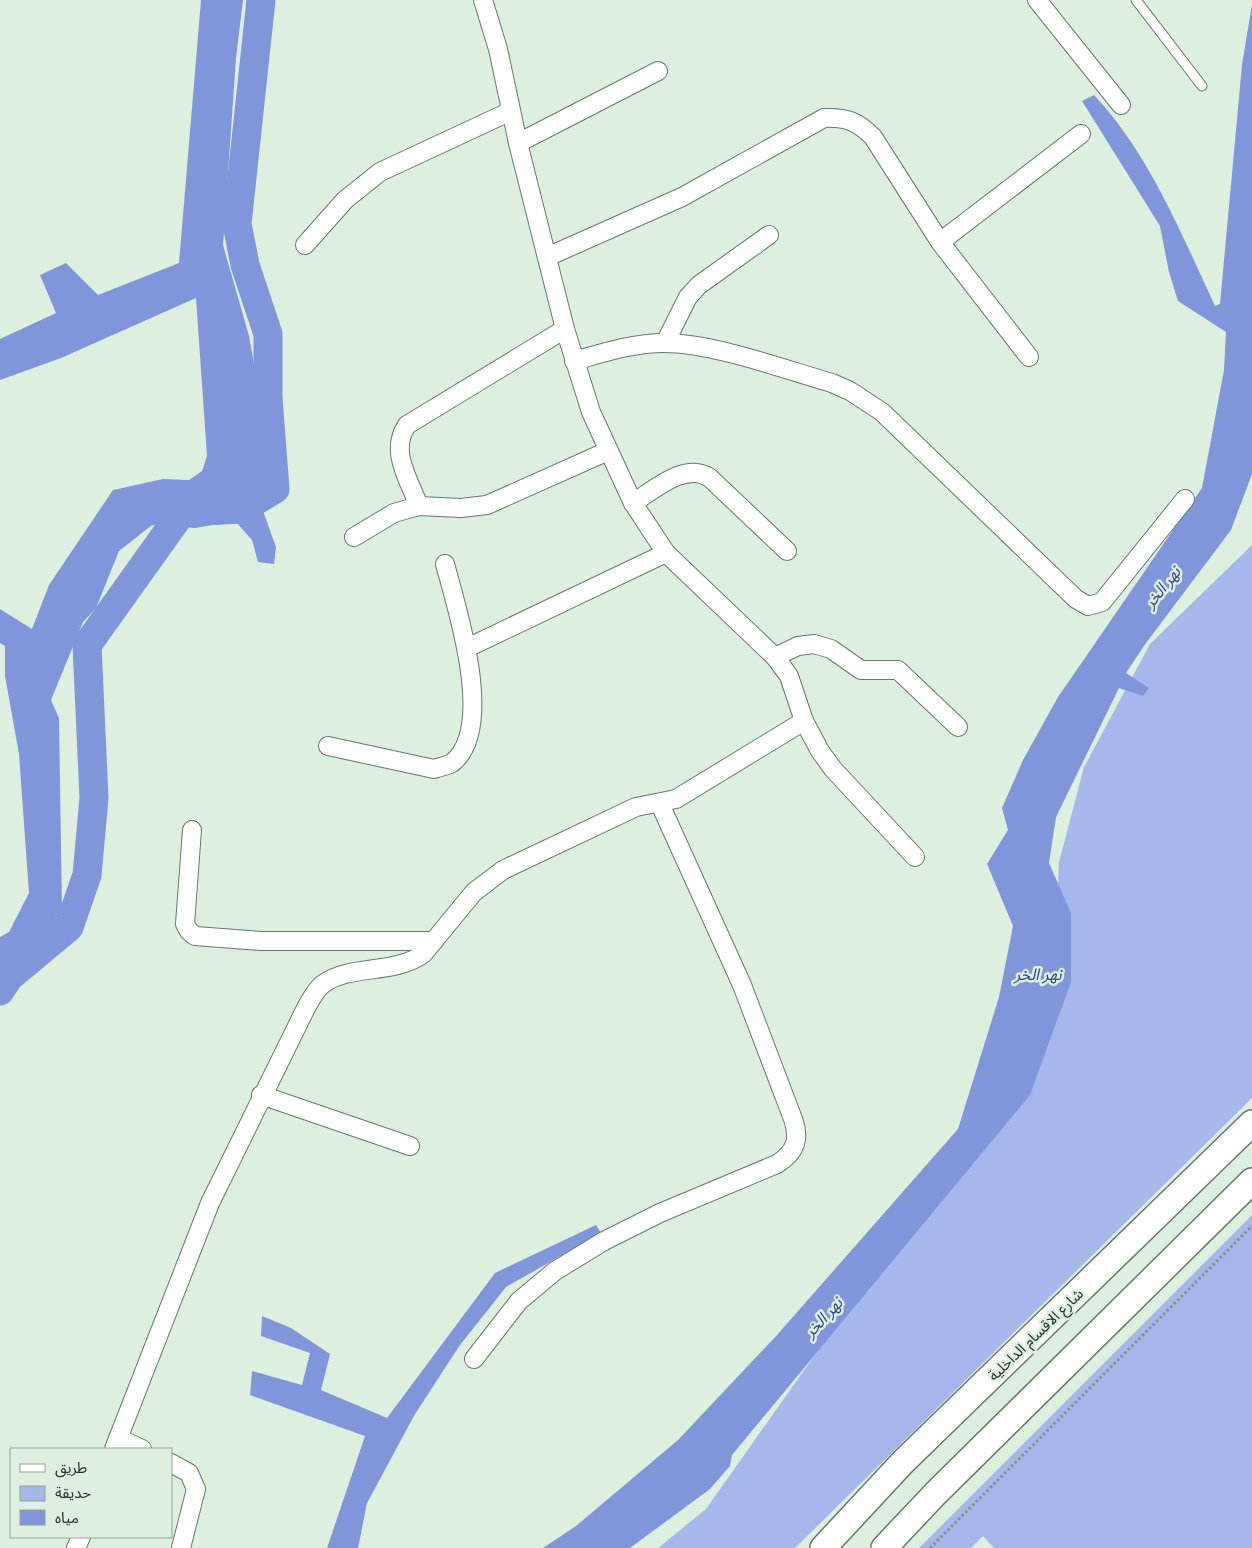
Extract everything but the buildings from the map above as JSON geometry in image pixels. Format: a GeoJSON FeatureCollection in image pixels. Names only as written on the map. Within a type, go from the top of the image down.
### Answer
{"type":"FeatureCollection","features":[{"type":"Feature","properties":{"kind":"street"},"geometry":{"type":"LineString","coordinates":[[483,0],[498,49],[518,143],[574,361],[591,412],[633,503],[666,553],[775,657],[788,676],[804,721],[833,769],[915,857]]}},
{"type":"Feature","properties":{"kind":"street"},"geometry":{"type":"LineString","coordinates":[[1037,0],[1121,105]]}},
{"type":"Feature","properties":{"kind":"street"},"geometry":{"type":"LineString","coordinates":[[518,143],[658,71]]}},
{"type":"Feature","properties":{"kind":"street"},"geometry":{"type":"LineString","coordinates":[[305,245],[345,200],[380,172],[511,111]]}},
{"type":"Feature","properties":{"kind":"street"},"geometry":{"type":"LineString","coordinates":[[547,257],[682,197],[824,118],[843,117],[860,124],[873,137],[940,242],[1029,357]]}},
{"type":"Feature","properties":{"kind":"street"},"geometry":{"type":"LineString","coordinates":[[940,242],[1081,134]]}},
{"type":"Feature","properties":{"kind":"street"},"geometry":{"type":"LineString","coordinates":[[665,343],[688,297],[700,285],[769,235]]}},
{"type":"Feature","properties":{"kind":"street"},"geometry":{"type":"LineString","coordinates":[[419,506],[400,458],[398,445],[401,434],[407,425],[565,328]]}},
{"type":"Feature","properties":{"kind":"street"},"geometry":{"type":"LineString","coordinates":[[574,361],[618,349],[665,343],[693,346],[725,353],[832,383],[850,390],[882,412],[1076,599],[1088,606],[1102,602],[1185,499]]}},
{"type":"Feature","properties":{"kind":"street"},"geometry":{"type":"LineString","coordinates":[[354,536],[394,513],[419,506],[461,508],[486,505],[608,451]]}},
{"type":"Feature","properties":{"kind":"street"},"geometry":{"type":"LineString","coordinates":[[633,503],[682,474],[699,472],[710,478],[787,551]]}},
{"type":"Feature","properties":{"kind":"street"},"geometry":{"type":"LineString","coordinates":[[467,648],[666,553]]}},
{"type":"Feature","properties":{"kind":"street"},"geometry":{"type":"LineString","coordinates":[[328,746],[434,769],[451,764],[462,752],[472,718],[472,688],[467,648],[445,564]]}},
{"type":"Feature","properties":{"kind":"street"},"geometry":{"type":"LineString","coordinates":[[775,657],[798,646],[814,644],[831,649],[861,670],[898,670],[958,727]]}},
{"type":"Feature","properties":{"kind":"street"},"geometry":{"type":"LineString","coordinates":[[137,1448],[116,1444],[210,1203],[261,1095],[312,997],[322,985],[334,978],[398,966],[414,961],[434,941],[474,892],[504,870],[636,807],[660,804],[687,794],[804,721]]}},
{"type":"Feature","properties":{"kind":"street"},"geometry":{"type":"LineString","coordinates":[[474,1359],[519,1301],[555,1272],[604,1242],[660,1213],[778,1164],[789,1157],[796,1145],[797,1131],[795,1125],[742,985],[660,804]]}},
{"type":"Feature","properties":{"kind":"street"},"geometry":{"type":"LineString","coordinates":[[192,830],[185,924],[195,936],[261,941],[434,941]]}},
{"type":"Feature","properties":{"kind":"street"},"geometry":{"type":"LineString","coordinates":[[261,1095],[410,1146]]}},
{"type":"Feature","properties":{"kind":"street","name":"شارع الاقسام الداخلية"},"geometry":{"type":"LineString","coordinates":[[822,1548],[903,1462],[1252,1123]]}},
{"type":"Feature","properties":{"kind":"street"},"geometry":{"type":"LineString","coordinates":[[884,1548],[936,1492],[1252,1181]]}},
{"type":"Feature","properties":{"kind":"street"},"geometry":{"type":"LineString","coordinates":[[172,1464],[189,1473],[196,1489],[181,1548]]}},
{"type":"Feature","properties":{"kind":"lane"},"geometry":{"type":"LineString","coordinates":[[1136,0],[1202,86]]}},
{"type":"Feature","properties":{"kind":"path"},"geometry":{"type":"LineString","coordinates":[[930,1548],[1252,1226]]}},
{"type":"Feature","properties":{"kind":"green space"},"geometry":{"type":"Polygon","coordinates":[[[1252,545],[1252,1098],[795,1548],[658,1548],[706,1509],[1052,1019],[1059,862],[1084,767],[1150,644],[1252,545]]]}},
{"type":"Feature","properties":{"kind":"green space"},"geometry":{"type":"Polygon","coordinates":[[[1252,1215],[1252,1548],[994,1548],[983,1536],[971,1548],[919,1548],[1252,1215]]]}},
{"type":"Feature","properties":{"kind":"water"},"geometry":{"type":"Polygon","coordinates":[[[201,0],[243,0],[236,58],[223,245],[249,336],[258,386],[263,511],[276,547],[274,564],[258,562],[252,540],[235,521],[195,528],[152,525],[119,551],[96,608],[83,622],[51,700],[59,718],[62,911],[40,940],[0,982],[0,937],[9,932],[29,893],[19,754],[5,676],[5,646],[0,643],[0,609],[32,629],[49,585],[113,490],[163,479],[189,480],[202,471],[207,456],[196,298],[61,358],[0,380],[0,339],[56,313],[40,275],[66,263],[98,295],[179,263],[201,0]]]}},
{"type":"Feature","properties":{"kind":"water","name":"نهر الخر"},"geometry":{"type":"Polygon","coordinates":[[[1252,4],[1252,474],[1231,530],[1146,643],[1126,673],[1149,688],[1143,696],[1119,688],[1056,817],[1049,863],[1071,913],[1071,982],[1030,1095],[732,1455],[730,1466],[710,1489],[630,1548],[543,1548],[576,1526],[678,1440],[777,1335],[958,1129],[999,997],[1013,926],[987,864],[1008,830],[1002,808],[1023,760],[1058,697],[1202,488],[1224,370],[1226,332],[1178,301],[1169,272],[1160,226],[1082,101],[1094,95],[1131,142],[1162,195],[1215,306],[1220,304],[1242,65],[1252,4]]]}},
{"type":"Feature","properties":{"kind":"water"},"geometry":{"type":"Polygon","coordinates":[[[596,1225],[601,1233],[506,1287],[460,1345],[415,1414],[367,1503],[358,1548],[327,1548],[365,1436],[250,1395],[252,1371],[302,1385],[310,1353],[261,1336],[262,1316],[291,1328],[330,1354],[321,1390],[387,1418],[495,1273],[596,1225]]]}},
{"type":"Feature","properties":{"kind":"waterway"},"geometry":{"type":"LineString","coordinates":[[0,991],[9,977],[69,927],[87,875],[94,798],[87,645],[182,512],[242,509],[275,489],[268,398],[268,334],[245,265],[237,224],[261,0]]}}]}
